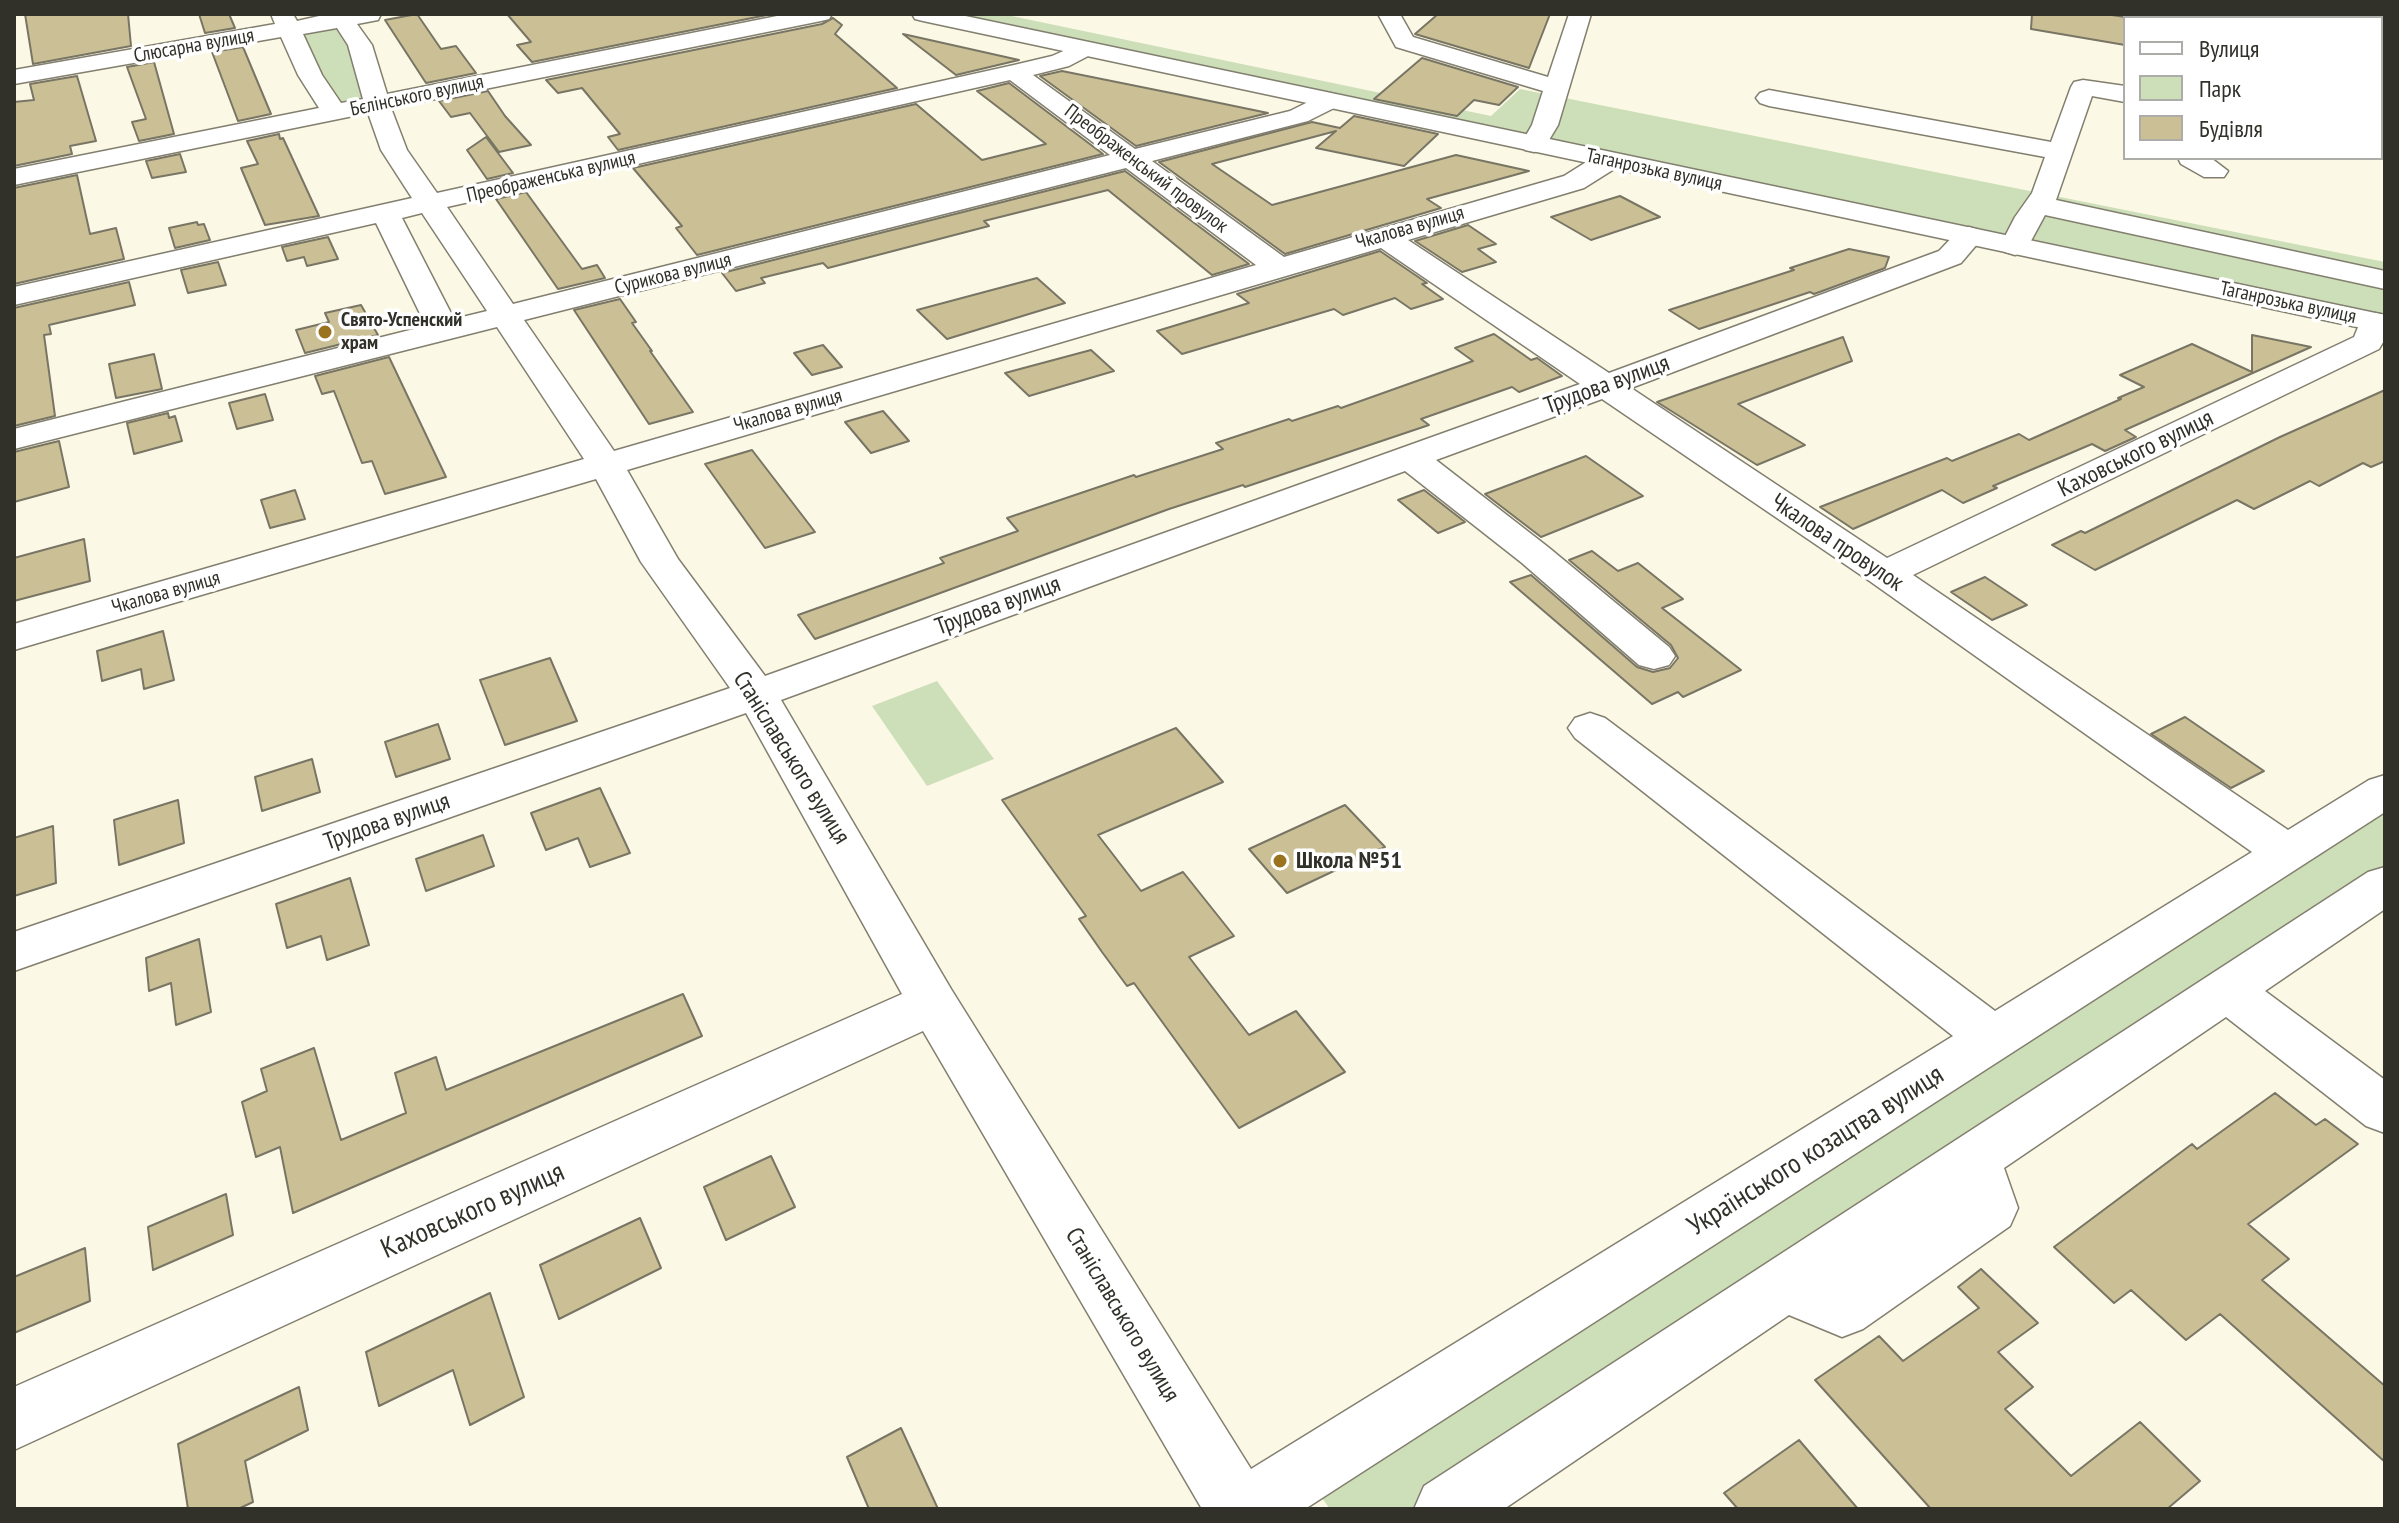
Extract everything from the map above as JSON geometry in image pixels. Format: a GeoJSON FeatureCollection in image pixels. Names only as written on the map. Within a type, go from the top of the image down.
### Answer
{"type":"FeatureCollection","features":[{"type":"Feature","properties":{"kind":"main road","name":"Слюсарна вулиця"},"geometry":{"type":"LineString","coordinates":[[14,77],[286,22],[374,14]]}},
{"type":"Feature","properties":{"kind":"main road","name":"Бєлінського вулиця"},"geometry":{"type":"LineString","coordinates":[[14,177],[821,14]]}},
{"type":"Feature","properties":{"kind":"main road","name":"Таганрозька вулиця"},"geometry":{"type":"LineString","coordinates":[[923,14],[2380,323]]}},
{"type":"Feature","properties":{"kind":"main road"},"geometry":{"type":"LineString","coordinates":[[1389,14],[1404,42],[1555,87]]}},
{"type":"Feature","properties":{"kind":"main road"},"geometry":{"type":"LineString","coordinates":[[1534,144],[1545,125],[1580,14]]}},
{"type":"Feature","properties":{"kind":"main road","name":"Станіславського вулиця"},"geometry":{"type":"LineString","coordinates":[[341,17],[360,45],[394,150],[606,465],[660,562],[756,694],[839,834],[933,1003],[1239,1509]]}},
{"type":"Feature","properties":{"kind":"main road"},"geometry":{"type":"LineString","coordinates":[[286,22],[310,75],[335,113]]}},
{"type":"Feature","properties":{"kind":"main road","name":"Преображенська вулиця"},"geometry":{"type":"LineString","coordinates":[[14,296],[1014,72],[1060,61],[1084,49]]}},
{"type":"Feature","properties":{"kind":"main road","name":"Преображенський провулок"},"geometry":{"type":"LineString","coordinates":[[1014,72],[1278,267]]}},
{"type":"Feature","properties":{"kind":"main road"},"geometry":{"type":"LineString","coordinates":[[2015,246],[2046,194],[2083,87],[2123,94]]}},
{"type":"Feature","properties":{"kind":"main road"},"geometry":{"type":"LineString","coordinates":[[1769,98],[2060,152]]}},
{"type":"Feature","properties":{"kind":"main road","name":"Сурикова вулиця"},"geometry":{"type":"LineString","coordinates":[[14,439],[1299,116],[1329,101]]}},
{"type":"Feature","properties":{"kind":"main road"},"geometry":{"type":"LineString","coordinates":[[1562,183],[1562,168],[1572,152]]}},
{"type":"Feature","properties":{"kind":"main road","name":"Чкалова вулиця"},"geometry":{"type":"LineString","coordinates":[[14,637],[1562,183],[1579,181],[1609,160]]}},
{"type":"Feature","properties":{"kind":"main road"},"geometry":{"type":"LineString","coordinates":[[2038,205],[2385,280]]}},
{"type":"Feature","properties":{"kind":"main road"},"geometry":{"type":"LineString","coordinates":[[386,214],[444,330]]}},
{"type":"Feature","properties":{"kind":"main road","name":"Чкалова провулок"},"geometry":{"type":"LineString","coordinates":[[1383,236],[1885,574],[2289,854]]}},
{"type":"Feature","properties":{"kind":"main road","name":"Трудова вулиця"},"geometry":{"type":"LineString","coordinates":[[14,952],[756,694],[1605,386],[1950,257],[1969,236]]}},
{"type":"Feature","properties":{"kind":"main road","name":"Каховського вулиця"},"geometry":{"type":"LineString","coordinates":[[1885,574],[2368,342],[2380,323]]}},
{"type":"Feature","properties":{"kind":"main road"},"geometry":{"type":"LineString","coordinates":[[1410,457],[1535,555],[1654,656]]}},
{"type":"Feature","properties":{"kind":"main road"},"geometry":{"type":"LineString","coordinates":[[1590,728],[1994,1039]]}},
{"type":"Feature","properties":{"kind":"main road","name":"Українського козацтва вулиця"},"geometry":{"type":"LineString","coordinates":[[1246,1509],[2385,791]]}},
{"type":"Feature","properties":{"kind":"main road"},"geometry":{"type":"LineString","coordinates":[[1447,1509],[1785,1284],[1842,1309],[1990,1208],[1973,1159],[2385,885]]}},
{"type":"Feature","properties":{"kind":"main road"},"geometry":{"type":"LineString","coordinates":[[2227,990],[2385,1110]]}},
{"type":"Feature","properties":{"kind":"main road","name":"Каховського вулиця"},"geometry":{"type":"LineString","coordinates":[[14,1419],[933,1003]]}},
{"type":"Feature","properties":{"kind":"green space"},"geometry":{"type":"Polygon","coordinates":[[[958,14],[1002,14],[1491,116],[1520,89],[2385,262],[2385,314],[958,14]]]}},
{"type":"Feature","properties":{"kind":"green space"},"geometry":{"type":"Polygon","coordinates":[[[336,24],[377,101],[342,108],[319,74],[299,30],[336,24]]]}},
{"type":"Feature","properties":{"kind":"green space"},"geometry":{"type":"Polygon","coordinates":[[[937,681],[994,759],[927,786],[872,706],[937,681]]]}},
{"type":"Feature","properties":{"kind":"green space"},"geometry":{"type":"Polygon","coordinates":[[[2385,813],[2385,868],[1414,1509],[1330,1509],[1316,1490],[2385,813]]]}},
{"type":"Feature","properties":{"kind":"building"},"geometry":{"type":"Polygon","coordinates":[[[25,14],[128,14],[131,46],[33,64],[25,14]]]}},
{"type":"Feature","properties":{"kind":"building"},"geometry":{"type":"Polygon","coordinates":[[[199,14],[229,14],[235,28],[205,33],[199,14]]]}},
{"type":"Feature","properties":{"kind":"building"},"geometry":{"type":"Polygon","coordinates":[[[417,14],[441,49],[456,46],[476,73],[426,83],[385,20],[417,14]]]}},
{"type":"Feature","properties":{"kind":"building"},"geometry":{"type":"Polygon","coordinates":[[[507,14],[772,14],[532,62],[517,45],[531,42],[507,14]]]}},
{"type":"Feature","properties":{"kind":"building"},"geometry":{"type":"Polygon","coordinates":[[[1438,14],[1550,14],[1529,68],[1415,34],[1438,14]]]}},
{"type":"Feature","properties":{"kind":"building"},"geometry":{"type":"Polygon","coordinates":[[[2032,14],[2123,17],[2123,45],[2031,29],[2032,14]]]}},
{"type":"Feature","properties":{"kind":"building"},"geometry":{"type":"Polygon","coordinates":[[[833,18],[842,25],[835,34],[897,88],[618,150],[608,137],[620,134],[582,88],[558,93],[546,80],[822,24],[833,18]]]}},
{"type":"Feature","properties":{"kind":"building"},"geometry":{"type":"Polygon","coordinates":[[[903,34],[1019,60],[956,75],[903,34]]]}},
{"type":"Feature","properties":{"kind":"building"},"geometry":{"type":"Polygon","coordinates":[[[243,47],[271,114],[238,121],[212,52],[243,47]]]}},
{"type":"Feature","properties":{"kind":"building"},"geometry":{"type":"Polygon","coordinates":[[[1422,58],[1518,87],[1499,105],[1474,100],[1457,116],[1374,99],[1422,58]]]}},
{"type":"Feature","properties":{"kind":"building"},"geometry":{"type":"Polygon","coordinates":[[[154,62],[174,134],[139,141],[132,122],[146,119],[127,67],[154,62]]]}},
{"type":"Feature","properties":{"kind":"building"},"geometry":{"type":"Polygon","coordinates":[[[1062,71],[1268,113],[1136,146],[1040,76],[1062,71]]]}},
{"type":"Feature","properties":{"kind":"building"},"geometry":{"type":"Polygon","coordinates":[[[77,76],[96,141],[70,146],[72,154],[14,166],[14,102],[34,100],[30,84],[77,76]]]}},
{"type":"Feature","properties":{"kind":"building"},"geometry":{"type":"Polygon","coordinates":[[[1009,83],[1103,154],[697,255],[676,228],[682,226],[633,168],[916,104],[982,160],[1046,144],[977,91],[1009,83]]]}},
{"type":"Feature","properties":{"kind":"building"},"geometry":{"type":"Polygon","coordinates":[[[488,91],[531,145],[499,152],[470,113],[451,117],[439,101],[488,91]]]}},
{"type":"Feature","properties":{"kind":"building"},"geometry":{"type":"Polygon","coordinates":[[[1354,116],[1438,134],[1404,166],[1316,148],[1336,131],[1212,164],[1272,205],[1456,155],[1529,171],[1427,199],[1441,208],[1285,254],[1159,162],[1312,122],[1340,128],[1354,116]]]}},
{"type":"Feature","properties":{"kind":"building"},"geometry":{"type":"Polygon","coordinates":[[[279,134],[319,216],[265,225],[241,168],[258,164],[247,141],[279,134]]]}},
{"type":"Feature","properties":{"kind":"building"},"geometry":{"type":"Polygon","coordinates":[[[486,137],[513,173],[487,179],[467,150],[486,137]]]}},
{"type":"Feature","properties":{"kind":"building"},"geometry":{"type":"Polygon","coordinates":[[[180,154],[186,172],[152,178],[146,161],[180,154]]]}},
{"type":"Feature","properties":{"kind":"building"},"geometry":{"type":"Polygon","coordinates":[[[1125,171],[1249,264],[1212,275],[1108,190],[984,221],[989,226],[828,268],[823,263],[761,278],[765,283],[736,291],[722,273],[1125,171]]]}},
{"type":"Feature","properties":{"kind":"building"},"geometry":{"type":"Polygon","coordinates":[[[77,175],[90,234],[116,228],[124,259],[14,284],[14,188],[77,175]]]}},
{"type":"Feature","properties":{"kind":"building"},"geometry":{"type":"Polygon","coordinates":[[[526,192],[582,269],[597,265],[605,278],[558,289],[496,199],[526,192]]]}},
{"type":"Feature","properties":{"kind":"building"},"geometry":{"type":"Polygon","coordinates":[[[1620,196],[1660,217],[1591,240],[1551,217],[1620,196]]]}},
{"type":"Feature","properties":{"kind":"building"},"geometry":{"type":"Polygon","coordinates":[[[197,222],[198,225],[204,224],[210,240],[175,248],[169,228],[197,222]]]}},
{"type":"Feature","properties":{"kind":"building"},"geometry":{"type":"Polygon","coordinates":[[[1468,225],[1496,244],[1478,249],[1496,262],[1462,272],[1415,241],[1468,225]]]}},
{"type":"Feature","properties":{"kind":"building"},"geometry":{"type":"Polygon","coordinates":[[[328,237],[338,259],[307,266],[304,257],[287,261],[282,247],[328,237]]]}},
{"type":"Feature","properties":{"kind":"building"},"geometry":{"type":"Polygon","coordinates":[[[1849,249],[1889,257],[1885,268],[1814,294],[1810,292],[1699,329],[1669,310],[1794,270],[1790,268],[1849,249]]]}},
{"type":"Feature","properties":{"kind":"building"},"geometry":{"type":"Polygon","coordinates":[[[1380,251],[1427,283],[1422,284],[1443,299],[1411,309],[1395,298],[1343,315],[1334,309],[1182,354],[1157,331],[1249,303],[1237,294],[1380,251]]]}},
{"type":"Feature","properties":{"kind":"building"},"geometry":{"type":"Polygon","coordinates":[[[218,262],[226,285],[188,293],[181,270],[218,262]]]}},
{"type":"Feature","properties":{"kind":"building"},"geometry":{"type":"Polygon","coordinates":[[[1037,278],[1065,303],[947,339],[917,310],[1037,278]]]}},
{"type":"Feature","properties":{"kind":"building"},"geometry":{"type":"Polygon","coordinates":[[[129,282],[135,305],[49,325],[51,334],[44,335],[55,416],[14,426],[14,308],[129,282]]]}},
{"type":"Feature","properties":{"kind":"building"},"geometry":{"type":"Polygon","coordinates":[[[620,299],[650,351],[693,412],[649,424],[574,310],[620,299]]]}},
{"type":"Feature","properties":{"kind":"building"},"geometry":{"type":"Polygon","coordinates":[[[361,305],[378,335],[305,353],[296,330],[329,322],[325,313],[361,305]]]}},
{"type":"Feature","properties":{"kind":"building"},"geometry":{"type":"Polygon","coordinates":[[[1494,334],[1531,360],[1537,358],[1562,376],[1519,392],[1512,387],[1421,419],[1429,425],[1245,487],[1243,485],[1169,509],[815,639],[798,615],[944,563],[940,558],[1018,531],[1007,518],[1223,449],[1216,443],[1289,419],[1292,421],[1338,406],[1341,408],[1473,361],[1455,348],[1494,334]]]}},
{"type":"Feature","properties":{"kind":"building"},"geometry":{"type":"Polygon","coordinates":[[[2252,335],[2311,347],[2125,430],[2136,437],[2105,451],[2092,444],[1993,486],[1997,488],[1963,503],[1942,490],[1853,529],[1820,507],[2019,434],[2029,440],[2144,387],[2120,375],[2192,344],[2252,372],[2252,335]]]}},
{"type":"Feature","properties":{"kind":"building"},"geometry":{"type":"Polygon","coordinates":[[[1843,337],[1852,361],[1738,404],[1805,445],[1757,465],[1657,402],[1843,337]]]}},
{"type":"Feature","properties":{"kind":"building"},"geometry":{"type":"Polygon","coordinates":[[[823,345],[842,367],[812,375],[794,353],[823,345]]]}},
{"type":"Feature","properties":{"kind":"building"},"geometry":{"type":"Polygon","coordinates":[[[1091,350],[1114,371],[1029,396],[1005,373],[1091,350]]]}},
{"type":"Feature","properties":{"kind":"building"},"geometry":{"type":"Polygon","coordinates":[[[154,354],[162,389],[116,398],[109,364],[154,354]]]}},
{"type":"Feature","properties":{"kind":"building"},"geometry":{"type":"Polygon","coordinates":[[[389,357],[446,477],[385,494],[372,461],[362,463],[334,391],[322,394],[315,376],[389,357]]]}},
{"type":"Feature","properties":{"kind":"building"},"geometry":{"type":"Polygon","coordinates":[[[2385,390],[2385,461],[2371,467],[2363,463],[2319,486],[2310,481],[2254,509],[2237,500],[2095,570],[2052,545],[2081,531],[2085,533],[2280,437],[2385,390]]]}},
{"type":"Feature","properties":{"kind":"building"},"geometry":{"type":"Polygon","coordinates":[[[265,394],[273,420],[237,429],[229,403],[265,394]]]}},
{"type":"Feature","properties":{"kind":"building"},"geometry":{"type":"Polygon","coordinates":[[[883,411],[909,441],[871,453],[845,422],[883,411]]]}},
{"type":"Feature","properties":{"kind":"building"},"geometry":{"type":"Polygon","coordinates":[[[168,413],[169,418],[175,416],[182,441],[134,454],[127,423],[168,413]]]}},
{"type":"Feature","properties":{"kind":"building"},"geometry":{"type":"Polygon","coordinates":[[[59,441],[69,487],[14,502],[14,452],[59,441]]]}},
{"type":"Feature","properties":{"kind":"building"},"geometry":{"type":"Polygon","coordinates":[[[752,450],[815,532],[765,548],[705,464],[752,450]]]}},
{"type":"Feature","properties":{"kind":"building"},"geometry":{"type":"Polygon","coordinates":[[[1586,456],[1643,496],[1541,537],[1485,494],[1586,456]]]}},
{"type":"Feature","properties":{"kind":"building"},"geometry":{"type":"Polygon","coordinates":[[[295,490],[305,519],[270,528],[261,500],[295,490]]]}},
{"type":"Feature","properties":{"kind":"building"},"geometry":{"type":"Polygon","coordinates":[[[1424,490],[1465,522],[1438,533],[1398,500],[1424,490]]]}},
{"type":"Feature","properties":{"kind":"building"},"geometry":{"type":"Polygon","coordinates":[[[84,539],[90,581],[14,601],[14,558],[84,539]]]}},
{"type":"Feature","properties":{"kind":"building"},"geometry":{"type":"Polygon","coordinates":[[[1592,551],[1618,571],[1638,563],[1683,599],[1662,608],[1741,670],[1683,697],[1678,692],[1652,704],[1510,582],[1531,575],[1637,667],[1653,672],[1670,668],[1678,658],[1671,645],[1569,560],[1592,551]]]}},
{"type":"Feature","properties":{"kind":"building"},"geometry":{"type":"Polygon","coordinates":[[[1985,577],[2027,605],[1992,620],[1951,592],[1985,577]]]}},
{"type":"Feature","properties":{"kind":"building"},"geometry":{"type":"Polygon","coordinates":[[[163,631],[174,680],[144,689],[141,669],[102,681],[97,651],[163,631]]]}},
{"type":"Feature","properties":{"kind":"building"},"geometry":{"type":"Polygon","coordinates":[[[550,658],[577,721],[505,745],[480,680],[550,658]]]}},
{"type":"Feature","properties":{"kind":"building"},"geometry":{"type":"Polygon","coordinates":[[[2185,717],[2264,771],[2231,788],[2151,734],[2185,717]]]}},
{"type":"Feature","properties":{"kind":"building"},"geometry":{"type":"Polygon","coordinates":[[[438,724],[450,759],[396,777],[385,742],[438,724]]]}},
{"type":"Feature","properties":{"kind":"building"},"geometry":{"type":"Polygon","coordinates":[[[1176,728],[1223,782],[1098,835],[1141,891],[1183,872],[1234,936],[1189,957],[1249,1035],[1296,1011],[1345,1072],[1239,1128],[1134,983],[1127,986],[1102,952],[1079,919],[1086,916],[1002,800],[1176,728]]]}},
{"type":"Feature","properties":{"kind":"building"},"geometry":{"type":"Polygon","coordinates":[[[312,759],[320,792],[262,811],[255,777],[312,759]]]}},
{"type":"Feature","properties":{"kind":"building"},"geometry":{"type":"Polygon","coordinates":[[[600,788],[630,853],[590,867],[578,838],[546,850],[531,813],[600,788]]]}},
{"type":"Feature","properties":{"kind":"building"},"geometry":{"type":"Polygon","coordinates":[[[178,800],[184,843],[119,865],[114,820],[178,800]]]}},
{"type":"Feature","properties":{"kind":"building"},"geometry":{"type":"Polygon","coordinates":[[[1345,805],[1385,847],[1287,893],[1249,849],[1345,805]]]}},
{"type":"Feature","properties":{"kind":"building"},"geometry":{"type":"Polygon","coordinates":[[[53,826],[56,883],[14,896],[14,838],[53,826]]]}},
{"type":"Feature","properties":{"kind":"building"},"geometry":{"type":"Polygon","coordinates":[[[483,835],[494,866],[426,891],[416,859],[483,835]]]}},
{"type":"Feature","properties":{"kind":"building"},"geometry":{"type":"Polygon","coordinates":[[[350,878],[369,945],[327,960],[321,936],[287,948],[276,904],[350,878]]]}},
{"type":"Feature","properties":{"kind":"building"},"geometry":{"type":"Polygon","coordinates":[[[199,939],[211,1012],[176,1025],[171,983],[149,991],[146,958],[199,939]]]}},
{"type":"Feature","properties":{"kind":"building"},"geometry":{"type":"Polygon","coordinates":[[[683,994],[702,1036],[293,1213],[280,1147],[256,1157],[242,1102],[267,1091],[261,1069],[314,1048],[341,1140],[406,1113],[395,1073],[436,1057],[446,1090],[683,994]]]}},
{"type":"Feature","properties":{"kind":"building"},"geometry":{"type":"Polygon","coordinates":[[[2275,1093],[2316,1125],[2325,1119],[2358,1144],[2248,1224],[2289,1259],[2262,1280],[2385,1386],[2385,1462],[2220,1314],[2186,1340],[2131,1290],[2114,1303],[2054,1247],[2192,1144],[2197,1149],[2275,1093]]]}},
{"type":"Feature","properties":{"kind":"building"},"geometry":{"type":"Polygon","coordinates":[[[771,1156],[795,1207],[726,1240],[704,1187],[771,1156]]]}},
{"type":"Feature","properties":{"kind":"building"},"geometry":{"type":"Polygon","coordinates":[[[226,1194],[233,1235],[153,1270],[148,1227],[226,1194]]]}},
{"type":"Feature","properties":{"kind":"building"},"geometry":{"type":"Polygon","coordinates":[[[640,1218],[661,1268],[559,1319],[540,1265],[640,1218]]]}},
{"type":"Feature","properties":{"kind":"building"},"geometry":{"type":"Polygon","coordinates":[[[85,1248],[90,1301],[14,1333],[14,1277],[85,1248]]]}},
{"type":"Feature","properties":{"kind":"building"},"geometry":{"type":"Polygon","coordinates":[[[1981,1269],[2038,1323],[1998,1352],[2033,1387],[2005,1409],[2071,1476],[2140,1422],[2200,1481],[2167,1509],[1931,1509],[1815,1380],[1879,1336],[1903,1361],[1979,1308],[1958,1287],[1981,1269]]]}},
{"type":"Feature","properties":{"kind":"building"},"geometry":{"type":"Polygon","coordinates":[[[490,1293],[524,1397],[470,1425],[453,1370],[379,1406],[366,1352],[490,1293]]]}},
{"type":"Feature","properties":{"kind":"building"},"geometry":{"type":"Polygon","coordinates":[[[299,1387],[308,1430],[245,1461],[253,1502],[238,1509],[188,1509],[178,1444],[299,1387]]]}},
{"type":"Feature","properties":{"kind":"building"},"geometry":{"type":"Polygon","coordinates":[[[901,1428],[938,1509],[869,1509],[847,1457],[901,1428]]]}},
{"type":"Feature","properties":{"kind":"building"},"geometry":{"type":"Polygon","coordinates":[[[1799,1440],[1858,1509],[1738,1509],[1724,1493],[1799,1440]]]}},
{"type":"Feature","properties":{"kind":"place","name":"Свято-Успенский храм"},"geometry":{"type":"Point","coordinates":[325,332]}},
{"type":"Feature","properties":{"kind":"place","name":"Школа №51"},"geometry":{"type":"Point","coordinates":[1280,861]}}]}
